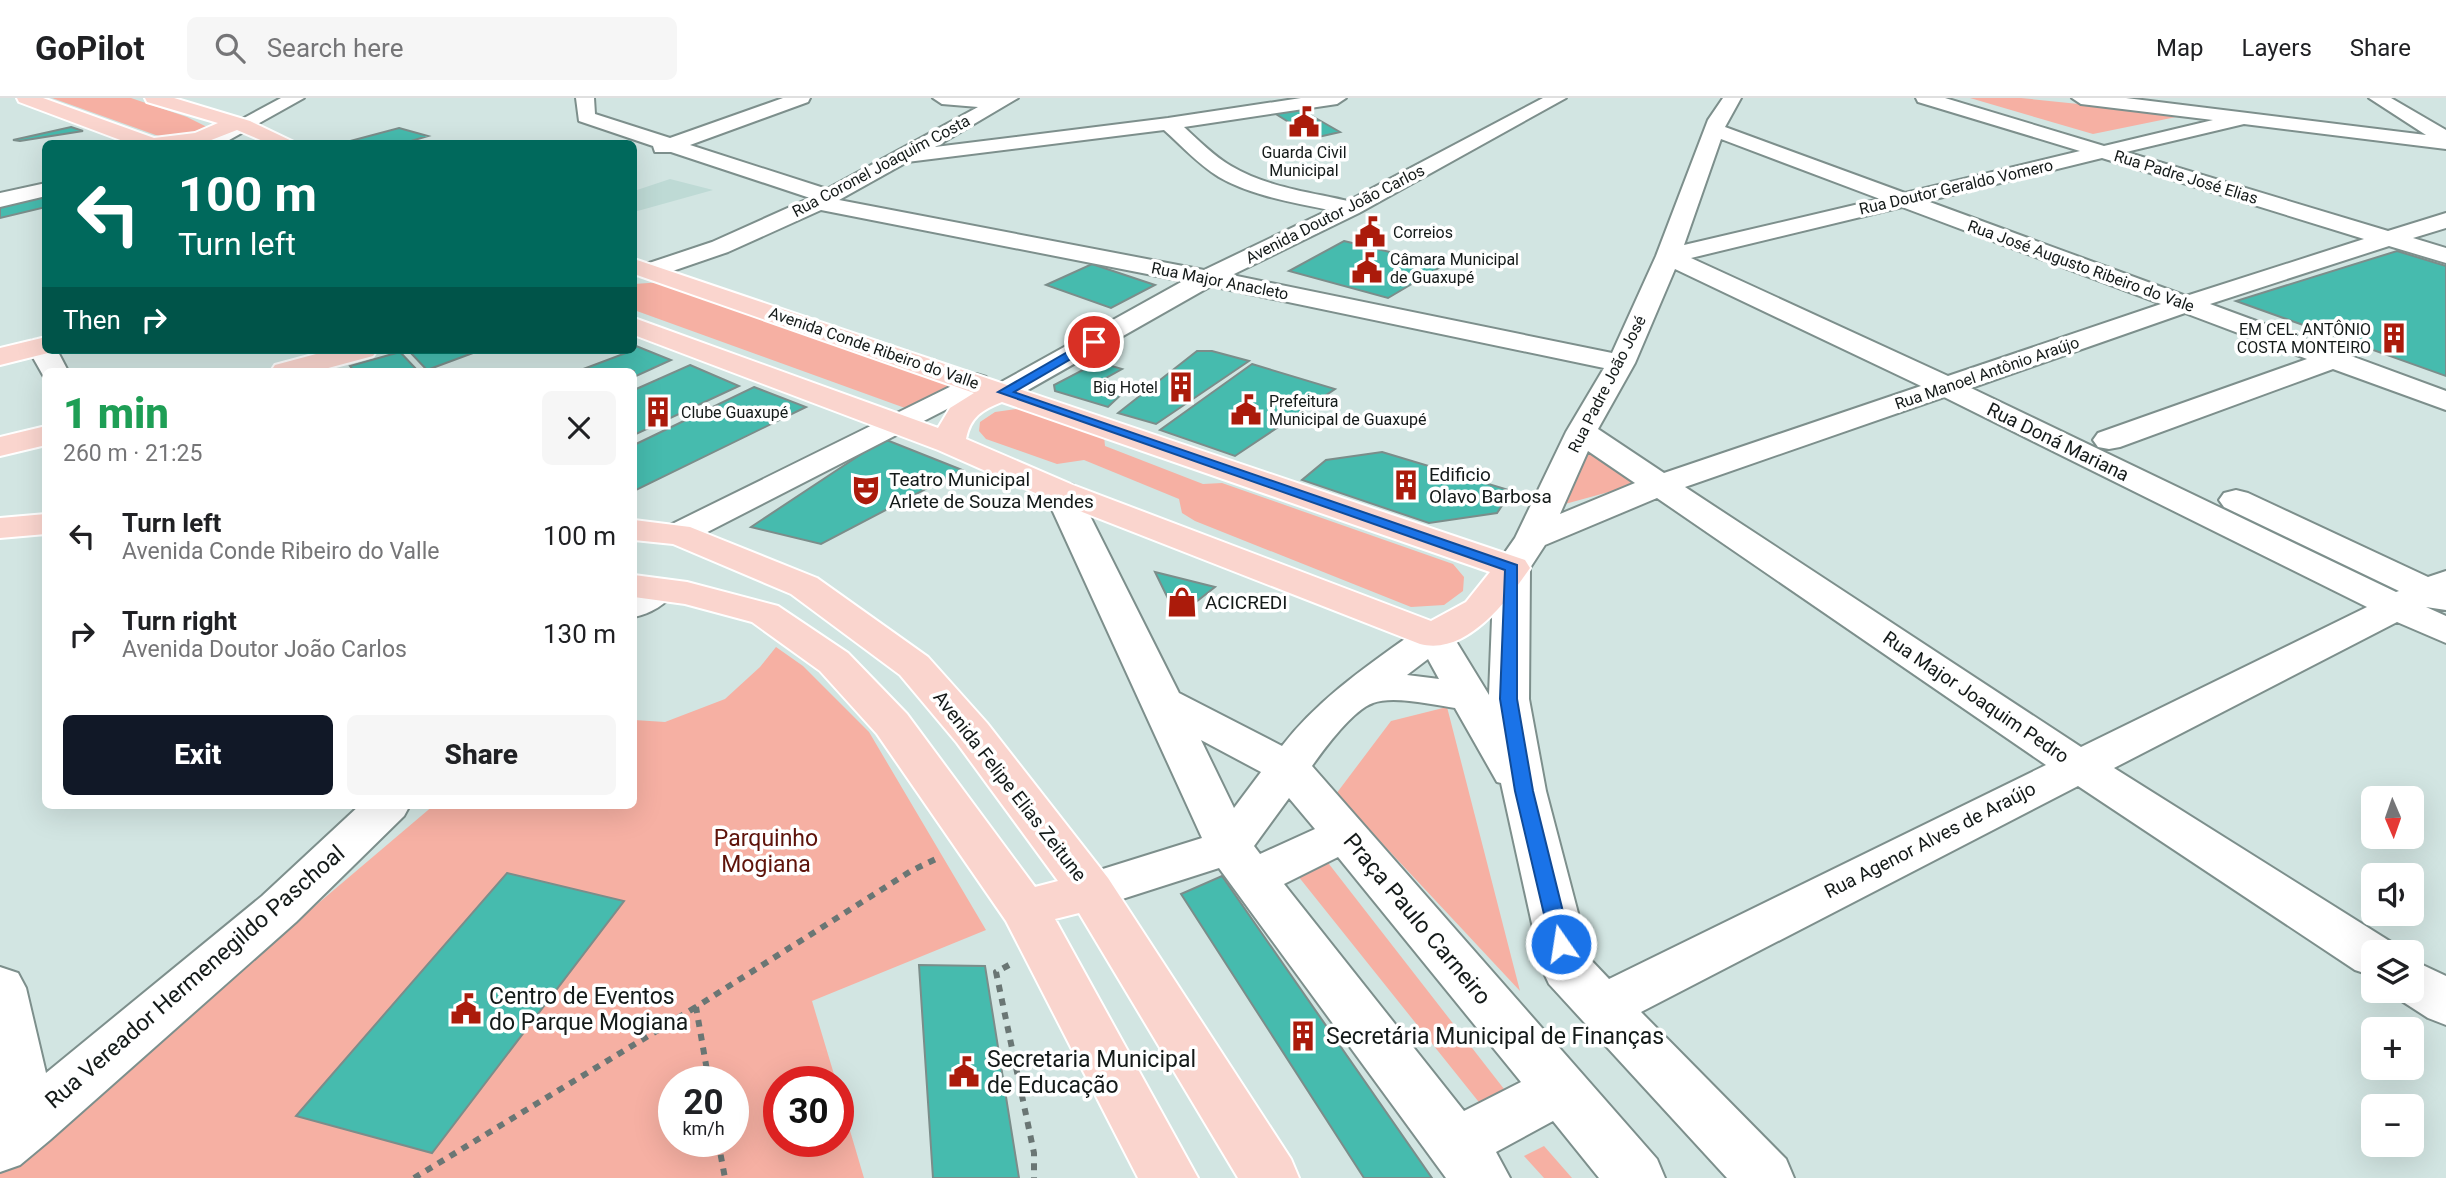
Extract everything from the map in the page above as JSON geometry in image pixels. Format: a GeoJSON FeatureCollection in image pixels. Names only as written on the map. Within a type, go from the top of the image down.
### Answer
{"type":"FeatureCollection","features":[{"type":"Feature","properties":{"kind":"main road"},"geometry":{"type":"LineString","coordinates":[[26,98],[141,140]]}},
{"type":"Feature","properties":{"kind":"main road"},"geometry":{"type":"LineString","coordinates":[[153,98],[240,124],[278,140]]}},
{"type":"Feature","properties":{"kind":"main road"},"geometry":{"type":"LineString","coordinates":[[183,140],[199,138],[240,124]]}},
{"type":"Feature","properties":{"kind":"main road","name":"Avenida Conde Ribeiro do Valle"},"geometry":{"type":"LineString","coordinates":[[639,271],[990,388],[1522,553]]}},
{"type":"Feature","properties":{"kind":"main road"},"geometry":{"type":"LineString","coordinates":[[637,327],[949,443],[1061,492],[1434,636]]}},
{"type":"Feature","properties":{"kind":"main road"},"geometry":{"type":"LineString","coordinates":[[0,357],[47,354]]}},
{"type":"Feature","properties":{"kind":"main road"},"geometry":{"type":"LineString","coordinates":[[296,368],[348,354]]}},
{"type":"Feature","properties":{"kind":"main road"},"geometry":{"type":"LineString","coordinates":[[949,443],[953,422],[965,408],[990,388]]}},
{"type":"Feature","properties":{"kind":"main road"},"geometry":{"type":"LineString","coordinates":[[0,447],[42,436]]}},
{"type":"Feature","properties":{"kind":"main road"},"geometry":{"type":"LineString","coordinates":[[0,528],[42,524]]}},
{"type":"Feature","properties":{"kind":"main road"},"geometry":{"type":"LineString","coordinates":[[637,548],[674,536],[717,563],[703,578],[642,594]]}},
{"type":"Feature","properties":{"kind":"main road","name":"Avenida Felipe Elias Zeitune"},"geometry":{"type":"LineString","coordinates":[[674,536],[804,586],[914,666],[972,733],[1091,891],[1269,1178]]}},
{"type":"Feature","properties":{"kind":"main road"},"geometry":{"type":"LineString","coordinates":[[0,540],[42,542]]}},
{"type":"Feature","properties":{"kind":"main road","name":"Rua Padre João José"},"geometry":{"type":"LineString","coordinates":[[1434,636],[1479,610],[1522,553]]}},
{"type":"Feature","properties":{"kind":"main road"},"geometry":{"type":"LineString","coordinates":[[642,594],[687,593],[765,614],[834,662],[892,724],[1033,928],[1169,1178]]}},
{"type":"Feature","properties":{"kind":"main road"},"geometry":{"type":"LineString","coordinates":[[1033,928],[1091,891]]}},
{"type":"Feature","properties":{"kind":"street"},"geometry":{"type":"LineString","coordinates":[[213,140],[295,98]]}},
{"type":"Feature","properties":{"kind":"street","name":"Rua Major Anacleto"},"geometry":{"type":"LineString","coordinates":[[585,98],[586,117],[822,200],[1621,363]]}},
{"type":"Feature","properties":{"kind":"street"},"geometry":{"type":"LineString","coordinates":[[637,156],[801,98]]}},
{"type":"Feature","properties":{"kind":"street"},"geometry":{"type":"LineString","coordinates":[[942,98],[1003,101]]}},
{"type":"Feature","properties":{"kind":"street","name":"Avenida Doutor João Carlos"},"geometry":{"type":"LineString","coordinates":[[898,424],[990,388],[1351,208],[1558,98]]}},
{"type":"Feature","properties":{"kind":"street","name":"Rua Padre João José"},"geometry":{"type":"LineString","coordinates":[[1522,553],[1581,432],[1621,363],[1679,247],[1717,125],[1732,98]]}},
{"type":"Feature","properties":{"kind":"street","name":"Rua Padre José Elias"},"geometry":{"type":"LineString","coordinates":[[1925,98],[2099,146],[2397,235],[2446,244]]}},
{"type":"Feature","properties":{"kind":"street","name":"Rua Padre José Elias"},"geometry":{"type":"LineString","coordinates":[[1956,98],[2099,146]]}},
{"type":"Feature","properties":{"kind":"street"},"geometry":{"type":"LineString","coordinates":[[2081,98],[2399,136],[2444,137]]}},
{"type":"Feature","properties":{"kind":"street"},"geometry":{"type":"LineString","coordinates":[[2378,98],[2444,137]]}},
{"type":"Feature","properties":{"kind":"street"},"geometry":{"type":"LineString","coordinates":[[901,158],[1168,124],[1329,99]]}},
{"type":"Feature","properties":{"kind":"street","name":"Rua Coronel Joaquim Costa"},"geometry":{"type":"LineString","coordinates":[[639,271],[720,247],[822,200],[1003,101]]}},
{"type":"Feature","properties":{"kind":"street","name":"Rua Doutor Geraldo Vomero"},"geometry":{"type":"LineString","coordinates":[[1679,247],[2099,146],[2216,115]]}},
{"type":"Feature","properties":{"kind":"street","name":"Rua Doutor Geraldo Vomero"},"geometry":{"type":"LineString","coordinates":[[2099,146],[2245,118]]}},
{"type":"Feature","properties":{"kind":"street"},"geometry":{"type":"LineString","coordinates":[[1168,124],[1192,142],[1213,164],[1236,178],[1351,208]]}},
{"type":"Feature","properties":{"kind":"street","name":"Rua José Augusto Ribeiro do Vale"},"geometry":{"type":"LineString","coordinates":[[1717,125],[2197,301],[2446,385]]}},
{"type":"Feature","properties":{"kind":"street"},"geometry":{"type":"LineString","coordinates":[[952,128],[975,148]]}},
{"type":"Feature","properties":{"kind":"street"},"geometry":{"type":"LineString","coordinates":[[0,200],[42,190]]}},
{"type":"Feature","properties":{"kind":"street","name":"Rua Manoel Antônio Araújo"},"geometry":{"type":"LineString","coordinates":[[1522,553],[1662,484],[2197,301],[2446,220]]}},
{"type":"Feature","properties":{"kind":"street","name":"Rua Padre José Elias"},"geometry":{"type":"LineString","coordinates":[[2397,235],[2446,257]]}},
{"type":"Feature","properties":{"kind":"street","name":"Rua Doná Mariana"},"geometry":{"type":"LineString","coordinates":[[1679,247],[1976,377],[2430,595],[2446,631]]}},
{"type":"Feature","properties":{"kind":"street","name":"Rua Doná Mariana"},"geometry":{"type":"LineString","coordinates":[[1679,247],[1947,387],[2430,595]]}},
{"type":"Feature","properties":{"kind":"street","name":"Rua José Augusto Ribeiro do Vale"},"geometry":{"type":"LineString","coordinates":[[2197,301],[2333,359],[2446,401]]}},
{"type":"Feature","properties":{"kind":"street"},"geometry":{"type":"LineString","coordinates":[[2109,440],[2333,359]]}},
{"type":"Feature","properties":{"kind":"street"},"geometry":{"type":"LineString","coordinates":[[674,536],[898,424]]}},
{"type":"Feature","properties":{"kind":"street","name":"Rua Major Joaquim Pedro"},"geometry":{"type":"LineString","coordinates":[[1581,432],[2077,765],[2361,948]]}},
{"type":"Feature","properties":{"kind":"street"},"geometry":{"type":"LineString","coordinates":[[1061,492],[1241,862],[1468,1161],[1561,1089]]}},
{"type":"Feature","properties":{"kind":"street"},"geometry":{"type":"LineString","coordinates":[[1522,553],[1509,699],[1524,791],[1567,969],[1765,1178]]}},
{"type":"Feature","properties":{"kind":"street","name":"Rua Agenor Alves de Araújo"},"geometry":{"type":"LineString","coordinates":[[1602,1007],[2077,765],[2430,595]]}},
{"type":"Feature","properties":{"kind":"street"},"geometry":{"type":"LineString","coordinates":[[1241,862],[1289,768],[1320,725],[1361,690],[1434,636],[1524,791]]}},
{"type":"Feature","properties":{"kind":"street"},"geometry":{"type":"LineString","coordinates":[[1361,690],[1408,688],[1470,697]]}},
{"type":"Feature","properties":{"kind":"street","name":"Praça Paulo Carneiro"},"geometry":{"type":"LineString","coordinates":[[1163,702],[1289,768],[1636,1178]]}},
{"type":"Feature","properties":{"kind":"street","name":"Rua Vereador Hermenegildo Paschoal"},"geometry":{"type":"LineString","coordinates":[[15,1134],[279,909],[384,809]]}},
{"type":"Feature","properties":{"kind":"street"},"geometry":{"type":"LineString","coordinates":[[1091,891],[1241,862],[1345,834]]}},
{"type":"Feature","properties":{"kind":"street"},"geometry":{"type":"LineString","coordinates":[[0,988],[15,1134]]}},
{"type":"Feature","properties":{"kind":"street"},"geometry":{"type":"LineString","coordinates":[[2424,989],[2446,1003]]}},
{"type":"Feature","properties":{"kind":"path"},"geometry":{"type":"LineString","coordinates":[[414,1178],[696,1007],[911,871],[945,854]]}},
{"type":"Feature","properties":{"kind":"path"},"geometry":{"type":"LineString","coordinates":[[1033,928],[996,972],[1034,1153],[1034,1178]]}},
{"type":"Feature","properties":{"kind":"path"},"geometry":{"type":"LineString","coordinates":[[696,1007],[706,1066]]}},
{"type":"Feature","properties":{"kind":"path"},"geometry":{"type":"LineString","coordinates":[[722,1157],[725,1178]]}},
{"type":"Feature","properties":{"kind":"shaded area"},"geometry":{"type":"Polygon","coordinates":[[[670,179],[713,190],[637,211],[637,190],[670,179]]]}},
{"type":"Feature","properties":{"kind":"green space"},"geometry":{"type":"Polygon","coordinates":[[[52,98],[131,98],[187,117],[211,129],[167,139],[52,98]]]}},
{"type":"Feature","properties":{"kind":"green space"},"geometry":{"type":"Polygon","coordinates":[[[1970,98],[2021,98],[2186,115],[2093,134],[1970,98]]]}},
{"type":"Feature","properties":{"kind":"green space"},"geometry":{"type":"Polygon","coordinates":[[[663,282],[955,384],[955,387],[918,408],[905,408],[637,311],[637,284],[663,282]]]}},
{"type":"Feature","properties":{"kind":"green space"},"geometry":{"type":"Polygon","coordinates":[[[1024,408],[1104,436],[1105,446],[1203,484],[1222,483],[1453,564],[1464,577],[1463,591],[1444,605],[1411,607],[1195,521],[1182,513],[1179,499],[1084,460],[1057,464],[986,439],[979,431],[980,422],[995,412],[1024,408]]]}},
{"type":"Feature","properties":{"kind":"green space"},"geometry":{"type":"Polygon","coordinates":[[[1590,445],[1638,484],[1565,504],[1590,445]]]}},
{"type":"Feature","properties":{"kind":"green space","name":"Parquinho Mogiana"},"geometry":{"type":"Polygon","coordinates":[[[776,647],[803,666],[869,732],[986,930],[812,1001],[832,1066],[763,1066],[763,1157],[854,1157],[854,1144],[864,1178],[0,1178],[0,1173],[429,809],[637,809],[637,720],[665,722],[725,699],[760,667],[776,647]]]}},
{"type":"Feature","properties":{"kind":"green space"},"geometry":{"type":"Polygon","coordinates":[[[1447,707],[1520,991],[1336,794],[1391,721],[1447,707]]]}},
{"type":"Feature","properties":{"kind":"green space"},"geometry":{"type":"Polygon","coordinates":[[[1322,855],[1511,1098],[1486,1111],[1294,871],[1322,855]]]}},
{"type":"Feature","properties":{"kind":"green space"},"geometry":{"type":"Polygon","coordinates":[[[1544,1146],[1572,1178],[1544,1178],[1524,1156],[1544,1146]]]}},
{"type":"Feature","properties":{"kind":"building","name":"Guarda Civil Municipal"},"geometry":{"type":"Polygon","coordinates":[[[1298,108],[1340,132],[1314,138],[1271,111],[1298,108]]]}},
{"type":"Feature","properties":{"kind":"building"},"geometry":{"type":"Polygon","coordinates":[[[71,127],[83,131],[13,140],[71,127]]]}},
{"type":"Feature","properties":{"kind":"building"},"geometry":{"type":"Polygon","coordinates":[[[399,128],[428,136],[414,140],[354,140],[399,128]]]}},
{"type":"Feature","properties":{"kind":"building"},"geometry":{"type":"Polygon","coordinates":[[[42,194],[42,208],[0,218],[0,204],[42,194]]]}},
{"type":"Feature","properties":{"kind":"building","name":"Câmara Municipal de Guaxupé"},"geometry":{"type":"Polygon","coordinates":[[[1344,241],[1444,265],[1388,298],[1289,271],[1344,241]]]}},
{"type":"Feature","properties":{"kind":"building","name":"EM CEL. ANTÔNIO COSTA MONTEIRO"},"geometry":{"type":"Polygon","coordinates":[[[2397,251],[2446,266],[2446,376],[2236,301],[2397,251]]]}},
{"type":"Feature","properties":{"kind":"building"},"geometry":{"type":"Polygon","coordinates":[[[1092,264],[1155,285],[1111,308],[1046,285],[1092,264]]]}},
{"type":"Feature","properties":{"kind":"building"},"geometry":{"type":"Polygon","coordinates":[[[637,346],[671,360],[637,376],[637,368],[586,368],[623,354],[637,354],[637,346]]]}},
{"type":"Feature","properties":{"kind":"building","name":"Big Hotel"},"geometry":{"type":"Polygon","coordinates":[[[1197,351],[1212,351],[1249,361],[1156,424],[1118,413],[1197,351]]]}},
{"type":"Feature","properties":{"kind":"building"},"geometry":{"type":"Polygon","coordinates":[[[402,354],[415,368],[352,368],[350,366],[402,354]]]}},
{"type":"Feature","properties":{"kind":"building"},"geometry":{"type":"Polygon","coordinates":[[[412,354],[470,354],[432,368],[425,368],[412,354]]]}},
{"type":"Feature","properties":{"kind":"building"},"geometry":{"type":"Polygon","coordinates":[[[1098,362],[1122,369],[1097,383],[1124,392],[1108,407],[1055,391],[1054,385],[1098,362]]]}},
{"type":"Feature","properties":{"kind":"building","name":"Prefeitura Municipal de Guaxupé"},"geometry":{"type":"Polygon","coordinates":[[[1252,364],[1335,389],[1235,456],[1160,430],[1252,364]]]}},
{"type":"Feature","properties":{"kind":"building","name":"Clube Guaxupé"},"geometry":{"type":"Polygon","coordinates":[[[690,365],[739,386],[637,434],[637,389],[690,365]]]}},
{"type":"Feature","properties":{"kind":"building"},"geometry":{"type":"Polygon","coordinates":[[[754,387],[806,407],[637,490],[637,444],[754,387]]]}},
{"type":"Feature","properties":{"kind":"building","name":"Teatro Municipal Arlete de Souza Mendes"},"geometry":{"type":"Polygon","coordinates":[[[884,439],[962,470],[821,544],[751,527],[884,439]]]}},
{"type":"Feature","properties":{"kind":"building","name":"Edificio Olavo Barbosa"},"geometry":{"type":"Polygon","coordinates":[[[1382,452],[1512,491],[1497,513],[1429,523],[1302,480],[1326,460],[1382,452]]]}},
{"type":"Feature","properties":{"kind":"building","name":"ACICREDI"},"geometry":{"type":"Polygon","coordinates":[[[1155,572],[1215,587],[1177,617],[1155,572]]]}},
{"type":"Feature","properties":{"kind":"building","name":"Centro de Eventos do Parque Mogiana"},"geometry":{"type":"Polygon","coordinates":[[[507,873],[624,901],[432,1153],[296,1116],[507,873]]]}},
{"type":"Feature","properties":{"kind":"building","name":"Secretária Municipal de Finanças"},"geometry":{"type":"Polygon","coordinates":[[[1222,876],[1432,1178],[1364,1178],[1181,894],[1222,876]]]}},
{"type":"Feature","properties":{"kind":"building","name":"Secretaria Municipal de Educação"},"geometry":{"type":"Polygon","coordinates":[[[919,965],[985,966],[1019,1178],[933,1178],[919,965]]]}},
{"type":"Feature","properties":{"kind":"building","name":"Secretaria Municipal de Educação"},"geometry":{"type":"Polygon","coordinates":[[[919,965],[985,966],[1019,1178],[933,1178],[919,965]]]}},
{"type":"Feature","properties":{"kind":"place","name":"Guarda Civil Municipal"},"geometry":{"type":"Point","coordinates":[1304,122]}},
{"type":"Feature","properties":{"kind":"place","name":"Correios"},"geometry":{"type":"Point","coordinates":[1370,232]}},
{"type":"Feature","properties":{"kind":"place","name":"Câmara Municipal de Guaxupé"},"geometry":{"type":"Point","coordinates":[1367,268]}},
{"type":"Feature","properties":{"kind":"place","name":"EM CEL. ANTÔNIO COSTA MONTEIRO"},"geometry":{"type":"Point","coordinates":[2394,338]}},
{"type":"Feature","properties":{"kind":"place","name":"Big Hotel"},"geometry":{"type":"Point","coordinates":[1181,387]}},
{"type":"Feature","properties":{"kind":"place","name":"Prefeitura Municipal de Guaxupé"},"geometry":{"type":"Point","coordinates":[1246,410]}},
{"type":"Feature","properties":{"kind":"place","name":"Clube Guaxupé"},"geometry":{"type":"Point","coordinates":[658,412]}},
{"type":"Feature","properties":{"kind":"place","name":"Edificio Olavo Barbosa"},"geometry":{"type":"Point","coordinates":[1406,485]}},
{"type":"Feature","properties":{"kind":"place","name":"Teatro Municipal Arlete de Souza Mendes"},"geometry":{"type":"Point","coordinates":[866,490]}},
{"type":"Feature","properties":{"kind":"place","name":"ACICREDI"},"geometry":{"type":"Point","coordinates":[1182,602]}},
{"type":"Feature","properties":{"kind":"place","name":"Centro de Eventos do Parque Mogiana"},"geometry":{"type":"Point","coordinates":[466,1009]}},
{"type":"Feature","properties":{"kind":"place","name":"Secretária Municipal de Finanças"},"geometry":{"type":"Point","coordinates":[1303,1036]}},
{"type":"Feature","properties":{"kind":"place","name":"Secretaria Municipal de Educação"},"geometry":{"type":"Point","coordinates":[964,1072]}},
{"type":"Feature","properties":{"kind":"route"},"geometry":{"type":"LineString","coordinates":[[1094,342],[1004,392],[1512,568],[1509,699],[1524,791],[1561,944]]}}]}
